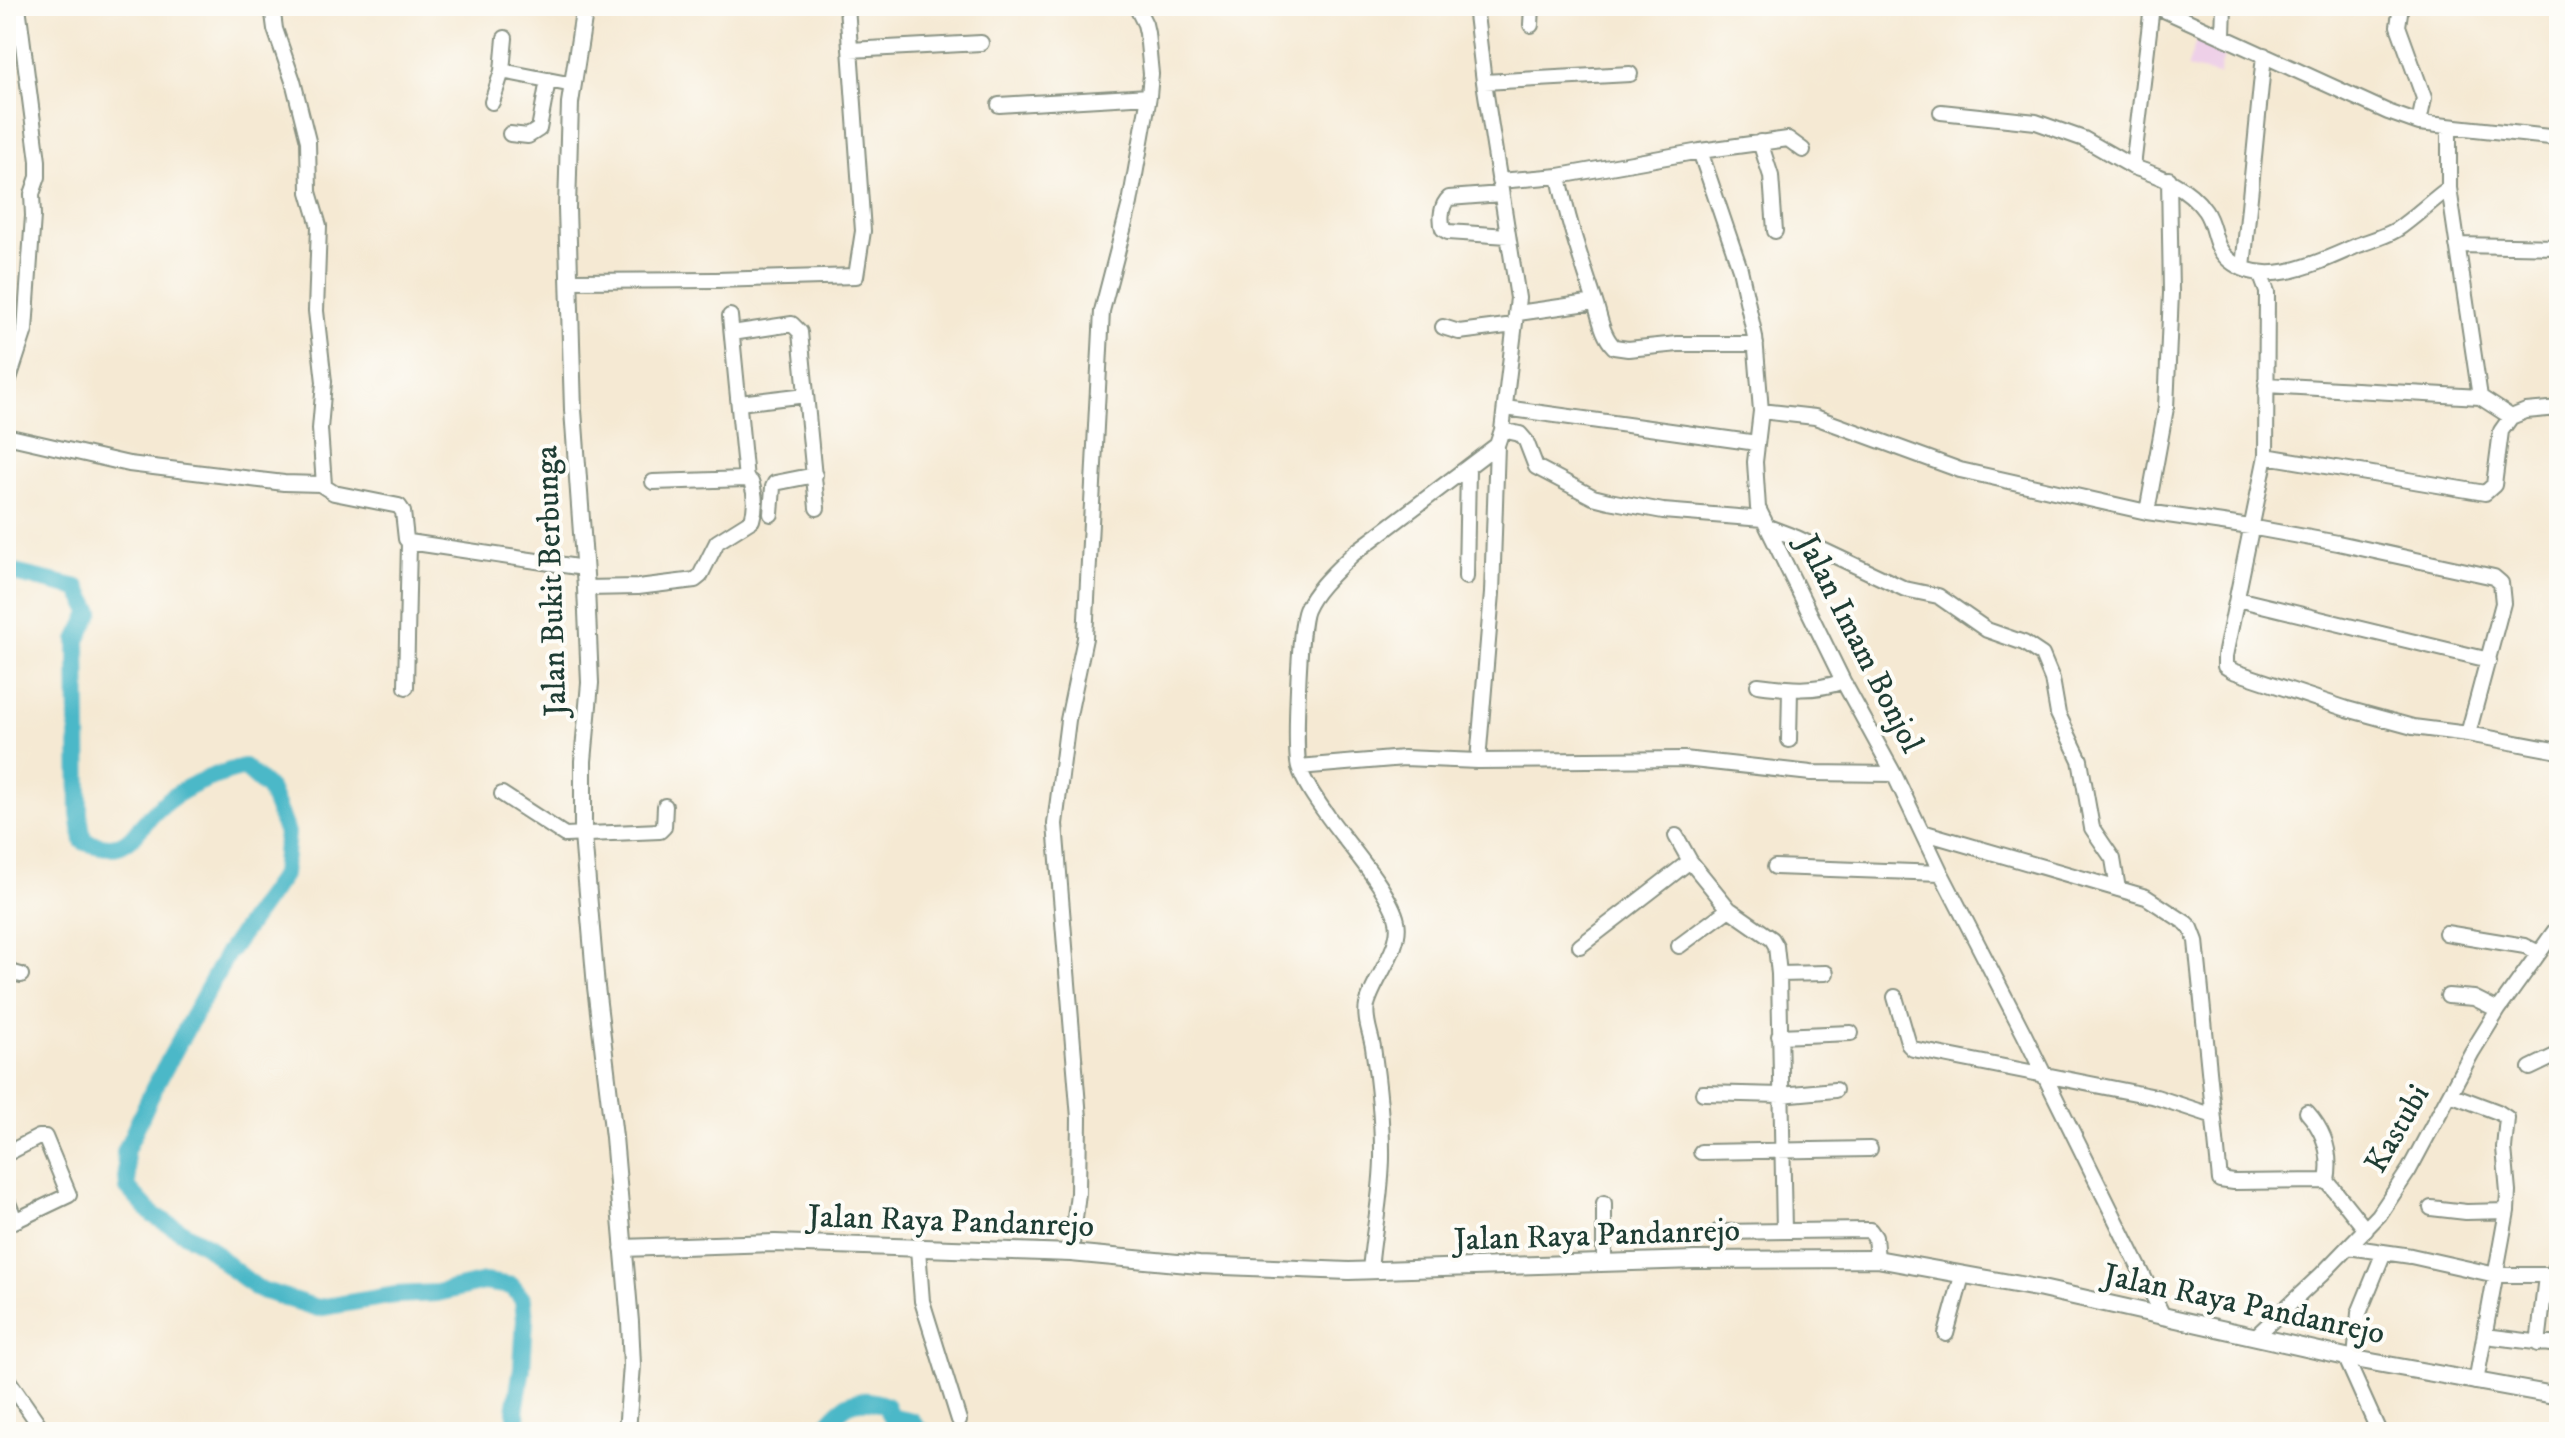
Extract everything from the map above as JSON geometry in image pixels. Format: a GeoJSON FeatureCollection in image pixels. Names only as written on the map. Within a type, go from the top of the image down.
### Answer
{"type":"FeatureCollection","features":[{"type":"Feature","properties":{"kind":"main road","name":"Jalan Bukit Berbunga"},"geometry":{"type":"LineString","coordinates":[[585,6],[573,85],[567,208],[573,410],[590,683],[583,761],[583,835],[596,987],[614,1137],[632,1365],[627,1428]]}},
{"type":"Feature","properties":{"kind":"main road","name":"Jalan Raya Pandanrejo"},"geometry":{"type":"LineString","coordinates":[[623,1248],[775,1243],[1071,1253],[1199,1265],[1343,1271],[1877,1259],[2042,1289],[2350,1358],[2559,1396]]}},
{"type":"Feature","properties":{"kind":"street"},"geometry":{"type":"LineString","coordinates":[[6,388],[25,330],[32,194],[38,177],[18,6]]}},
{"type":"Feature","properties":{"kind":"street"},"geometry":{"type":"LineString","coordinates":[[272,6],[275,29],[293,81],[308,141],[309,192],[319,226],[316,311],[324,382],[320,429],[324,485]]}},
{"type":"Feature","properties":{"kind":"street"},"geometry":{"type":"LineString","coordinates":[[571,281],[856,276],[863,231],[847,6]]}},
{"type":"Feature","properties":{"kind":"street"},"geometry":{"type":"LineString","coordinates":[[1071,1253],[1078,1193],[1079,1118],[1055,824],[1068,720],[1085,638],[1102,311],[1130,203],[1149,96],[1151,74],[1147,33],[1136,6]]}},
{"type":"Feature","properties":{"kind":"street"},"geometry":{"type":"LineString","coordinates":[[1475,6],[1508,236],[1516,319],[1502,430],[1497,445],[1492,593],[1478,761]]}},
{"type":"Feature","properties":{"kind":"street"},"geometry":{"type":"LineString","coordinates":[[1531,25],[1532,6]]}},
{"type":"Feature","properties":{"kind":"street"},"geometry":{"type":"LineString","coordinates":[[2133,167],[2154,6],[2388,112],[2419,123],[2559,138]]}},
{"type":"Feature","properties":{"kind":"street"},"geometry":{"type":"LineString","coordinates":[[2223,35],[2224,6]]}},
{"type":"Feature","properties":{"kind":"street"},"geometry":{"type":"LineString","coordinates":[[2401,6],[2398,26],[2424,98],[2419,123]]}},
{"type":"Feature","properties":{"kind":"street"},"geometry":{"type":"LineString","coordinates":[[492,102],[502,71],[505,38]]}},
{"type":"Feature","properties":{"kind":"street"},"geometry":{"type":"LineString","coordinates":[[850,50],[981,43]]}},
{"type":"Feature","properties":{"kind":"street"},"geometry":{"type":"LineString","coordinates":[[2243,268],[2264,55]]}},
{"type":"Feature","properties":{"kind":"street"},"geometry":{"type":"LineString","coordinates":[[502,71],[573,85]]}},
{"type":"Feature","properties":{"kind":"street"},"geometry":{"type":"LineString","coordinates":[[1484,82],[1630,74]]}},
{"type":"Feature","properties":{"kind":"street"},"geometry":{"type":"LineString","coordinates":[[510,134],[528,136],[539,129],[548,80]]}},
{"type":"Feature","properties":{"kind":"street"},"geometry":{"type":"LineString","coordinates":[[999,105],[1149,96]]}},
{"type":"Feature","properties":{"kind":"street"},"geometry":{"type":"LineString","coordinates":[[1941,112],[2036,122],[2084,139],[2133,167],[2169,179],[2206,212],[2215,244],[2228,260],[2260,273],[2286,272],[2316,263],[2395,231],[2449,188]]}},
{"type":"Feature","properties":{"kind":"street"},"geometry":{"type":"LineString","coordinates":[[2449,127],[2449,188],[2480,397]]}},
{"type":"Feature","properties":{"kind":"street"},"geometry":{"type":"LineString","coordinates":[[1508,236],[1448,232],[1441,223],[1443,206],[1449,198],[1700,151],[1788,139],[1803,150]]}},
{"type":"Feature","properties":{"kind":"street"},"geometry":{"type":"LineString","coordinates":[[1760,142],[1771,176],[1775,231]]}},
{"type":"Feature","properties":{"kind":"street","name":"Jalan Imam Bonjol"},"geometry":{"type":"LineString","coordinates":[[1700,151],[1740,269],[1756,344],[1761,411],[1756,496],[1765,523],[1843,681],[1894,774],[2163,1316]]}},
{"type":"Feature","properties":{"kind":"street"},"geometry":{"type":"LineString","coordinates":[[1559,176],[1567,217],[1609,342],[1621,349],[1678,344],[1756,344]]}},
{"type":"Feature","properties":{"kind":"street"},"geometry":{"type":"LineString","coordinates":[[2147,512],[2166,408],[2171,293],[2169,179]]}},
{"type":"Feature","properties":{"kind":"street"},"geometry":{"type":"LineString","coordinates":[[2457,245],[2559,247]]}},
{"type":"Feature","properties":{"kind":"street"},"geometry":{"type":"LineString","coordinates":[[2260,273],[2267,292],[2266,456],[2225,656],[2228,669],[2347,709],[2413,727],[2559,751]]}},
{"type":"Feature","properties":{"kind":"street"},"geometry":{"type":"LineString","coordinates":[[1443,327],[1459,332],[1595,302]]}},
{"type":"Feature","properties":{"kind":"street"},"geometry":{"type":"LineString","coordinates":[[586,588],[638,587],[695,580],[717,542],[752,520],[756,507],[753,488],[746,479],[730,316]]}},
{"type":"Feature","properties":{"kind":"street"},"geometry":{"type":"LineString","coordinates":[[732,333],[792,324],[800,332],[817,508]]}},
{"type":"Feature","properties":{"kind":"street"},"geometry":{"type":"LineString","coordinates":[[2266,385],[2480,397],[2511,417]]}},
{"type":"Feature","properties":{"kind":"street"},"geometry":{"type":"LineString","coordinates":[[739,403],[806,395]]}},
{"type":"Feature","properties":{"kind":"street"},"geometry":{"type":"LineString","coordinates":[[1505,408],[1757,443]]}},
{"type":"Feature","properties":{"kind":"street"},"geometry":{"type":"LineString","coordinates":[[2266,456],[2485,493],[2494,485],[2501,431],[2511,417],[2526,411],[2559,408]]}},
{"type":"Feature","properties":{"kind":"street"},"geometry":{"type":"LineString","coordinates":[[1761,411],[1815,417],[1960,470],[2147,512],[2250,527],[2494,577],[2501,583],[2504,592],[2468,734]]}},
{"type":"Feature","properties":{"kind":"street"},"geometry":{"type":"LineString","coordinates":[[1502,430],[1520,434],[1536,467],[1593,497],[1663,511],[1765,523],[1905,589],[1938,596],[1987,630],[2024,643],[2042,655],[2052,679],[2058,714],[2080,760],[2092,828],[2113,859],[2118,889]]}},
{"type":"Feature","properties":{"kind":"street"},"geometry":{"type":"LineString","coordinates":[[6,436],[129,464],[324,485],[334,493],[399,506],[409,542],[406,687]]}},
{"type":"Feature","properties":{"kind":"street"},"geometry":{"type":"LineString","coordinates":[[1370,1271],[1382,1154],[1379,1099],[1366,1009],[1376,979],[1394,943],[1397,918],[1325,812],[1299,767],[1297,739],[1302,630],[1311,600],[1353,554],[1497,445]]}},
{"type":"Feature","properties":{"kind":"street"},"geometry":{"type":"LineString","coordinates":[[1466,577],[1468,468]]}},
{"type":"Feature","properties":{"kind":"street"},"geometry":{"type":"LineString","coordinates":[[771,514],[775,483],[815,475]]}},
{"type":"Feature","properties":{"kind":"street"},"geometry":{"type":"LineString","coordinates":[[653,482],[746,479]]}},
{"type":"Feature","properties":{"kind":"street"},"geometry":{"type":"LineString","coordinates":[[409,542],[584,568]]}},
{"type":"Feature","properties":{"kind":"street"},"geometry":{"type":"LineString","coordinates":[[2237,599],[2489,660]]}},
{"type":"Feature","properties":{"kind":"street"},"geometry":{"type":"LineString","coordinates":[[1758,685],[1818,689],[1843,681]]}},
{"type":"Feature","properties":{"kind":"street"},"geometry":{"type":"LineString","coordinates":[[1789,740],[1790,689]]}},
{"type":"Feature","properties":{"kind":"street"},"geometry":{"type":"LineString","coordinates":[[1299,767],[1404,758],[1478,761],[1684,759],[1811,773],[1894,774]]}},
{"type":"Feature","properties":{"kind":"street"},"geometry":{"type":"LineString","coordinates":[[502,794],[562,834],[660,831],[664,827],[665,806]]}},
{"type":"Feature","properties":{"kind":"street"},"geometry":{"type":"LineString","coordinates":[[1922,832],[2156,902],[2186,923],[2194,934],[2220,1180],[2327,1181]]}},
{"type":"Feature","properties":{"kind":"street"},"geometry":{"type":"LineString","coordinates":[[1676,836],[1690,861],[1729,909],[1774,941],[1779,974],[1784,1231]]}},
{"type":"Feature","properties":{"kind":"street"},"geometry":{"type":"LineString","coordinates":[[1580,946],[1690,861]]}},
{"type":"Feature","properties":{"kind":"street"},"geometry":{"type":"LineString","coordinates":[[1775,867],[1941,873]]}},
{"type":"Feature","properties":{"kind":"street"},"geometry":{"type":"LineString","coordinates":[[1679,946],[1729,909]]}},
{"type":"Feature","properties":{"kind":"street","name":"Kastubi"},"geometry":{"type":"LineString","coordinates":[[2255,1337],[2366,1230],[2409,1170],[2498,1010],[2559,925]]}},
{"type":"Feature","properties":{"kind":"street"},"geometry":{"type":"LineString","coordinates":[[2446,933],[2525,946],[2539,953]]}},
{"type":"Feature","properties":{"kind":"street"},"geometry":{"type":"LineString","coordinates":[[6,971],[21,975]]}},
{"type":"Feature","properties":{"kind":"street"},"geometry":{"type":"LineString","coordinates":[[1779,974],[1826,973]]}},
{"type":"Feature","properties":{"kind":"street"},"geometry":{"type":"LineString","coordinates":[[2448,996],[2474,998],[2498,1010]]}},
{"type":"Feature","properties":{"kind":"street"},"geometry":{"type":"LineString","coordinates":[[1895,997],[1909,1045],[1913,1049],[2156,1097],[2211,1115]]}},
{"type":"Feature","properties":{"kind":"street"},"geometry":{"type":"LineString","coordinates":[[1779,1036],[1851,1033]]}},
{"type":"Feature","properties":{"kind":"street"},"geometry":{"type":"LineString","coordinates":[[2530,1068],[2559,1054]]}},
{"type":"Feature","properties":{"kind":"street"},"geometry":{"type":"LineString","coordinates":[[1703,1093],[1781,1095],[1835,1090]]}},
{"type":"Feature","properties":{"kind":"street"},"geometry":{"type":"LineString","coordinates":[[2450,1094],[2507,1118],[2504,1148],[2507,1211],[2476,1382]]}},
{"type":"Feature","properties":{"kind":"street"},"geometry":{"type":"LineString","coordinates":[[2307,1112],[2326,1142],[2329,1159],[2327,1181],[2366,1230]]}},
{"type":"Feature","properties":{"kind":"street"},"geometry":{"type":"LineString","coordinates":[[6,1154],[45,1137],[69,1193],[68,1197],[11,1222],[6,1198]]}},
{"type":"Feature","properties":{"kind":"street"},"geometry":{"type":"LineString","coordinates":[[1701,1152],[1870,1149]]}},
{"type":"Feature","properties":{"kind":"street"},"geometry":{"type":"LineString","coordinates":[[1604,1203],[1604,1263]]}},
{"type":"Feature","properties":{"kind":"street"},"geometry":{"type":"LineString","coordinates":[[2431,1208],[2466,1212],[2507,1211]]}},
{"type":"Feature","properties":{"kind":"street"},"geometry":{"type":"LineString","coordinates":[[1717,1232],[1870,1230],[1875,1237],[1877,1259]]}},
{"type":"Feature","properties":{"kind":"street"},"geometry":{"type":"LineString","coordinates":[[2348,1247],[2496,1275],[2553,1276]]}},
{"type":"Feature","properties":{"kind":"street"},"geometry":{"type":"LineString","coordinates":[[918,1249],[922,1301],[959,1420]]}},
{"type":"Feature","properties":{"kind":"street"},"geometry":{"type":"LineString","coordinates":[[2379,1432],[2350,1358],[2359,1313],[2384,1252]]}},
{"type":"Feature","properties":{"kind":"street"},"geometry":{"type":"LineString","coordinates":[[2538,1344],[2559,1256]]}},
{"type":"Feature","properties":{"kind":"street"},"geometry":{"type":"LineString","coordinates":[[1946,1334],[1962,1276]]}},
{"type":"Feature","properties":{"kind":"street"},"geometry":{"type":"LineString","coordinates":[[2485,1336],[2559,1345]]}},
{"type":"Feature","properties":{"kind":"street"},"geometry":{"type":"LineString","coordinates":[[6,1377],[44,1432]]}},
{"type":"Feature","properties":{"kind":"shaded area"},"geometry":{"type":"Polygon","coordinates":[[[2197,38],[2226,49],[2219,75],[2187,68],[2197,38]]]}},
{"type":"Feature","properties":{"kind":"waterway"},"geometry":{"type":"LineString","coordinates":[[6,571],[78,588],[91,612],[77,640],[79,814],[83,841],[99,846],[121,845],[179,793],[210,778],[244,767],[269,789],[287,833],[283,875],[227,954],[154,1088],[125,1152],[128,1188],[153,1215],[207,1246],[258,1289],[318,1308],[395,1295],[437,1293],[484,1282],[512,1286],[523,1300],[525,1319],[515,1411],[520,1432]]}},
{"type":"Feature","properties":{"kind":"waterway"},"geometry":{"type":"LineString","coordinates":[[821,1432],[835,1415],[856,1401],[886,1406],[890,1416],[912,1421],[918,1430],[924,1432]]}}]}
